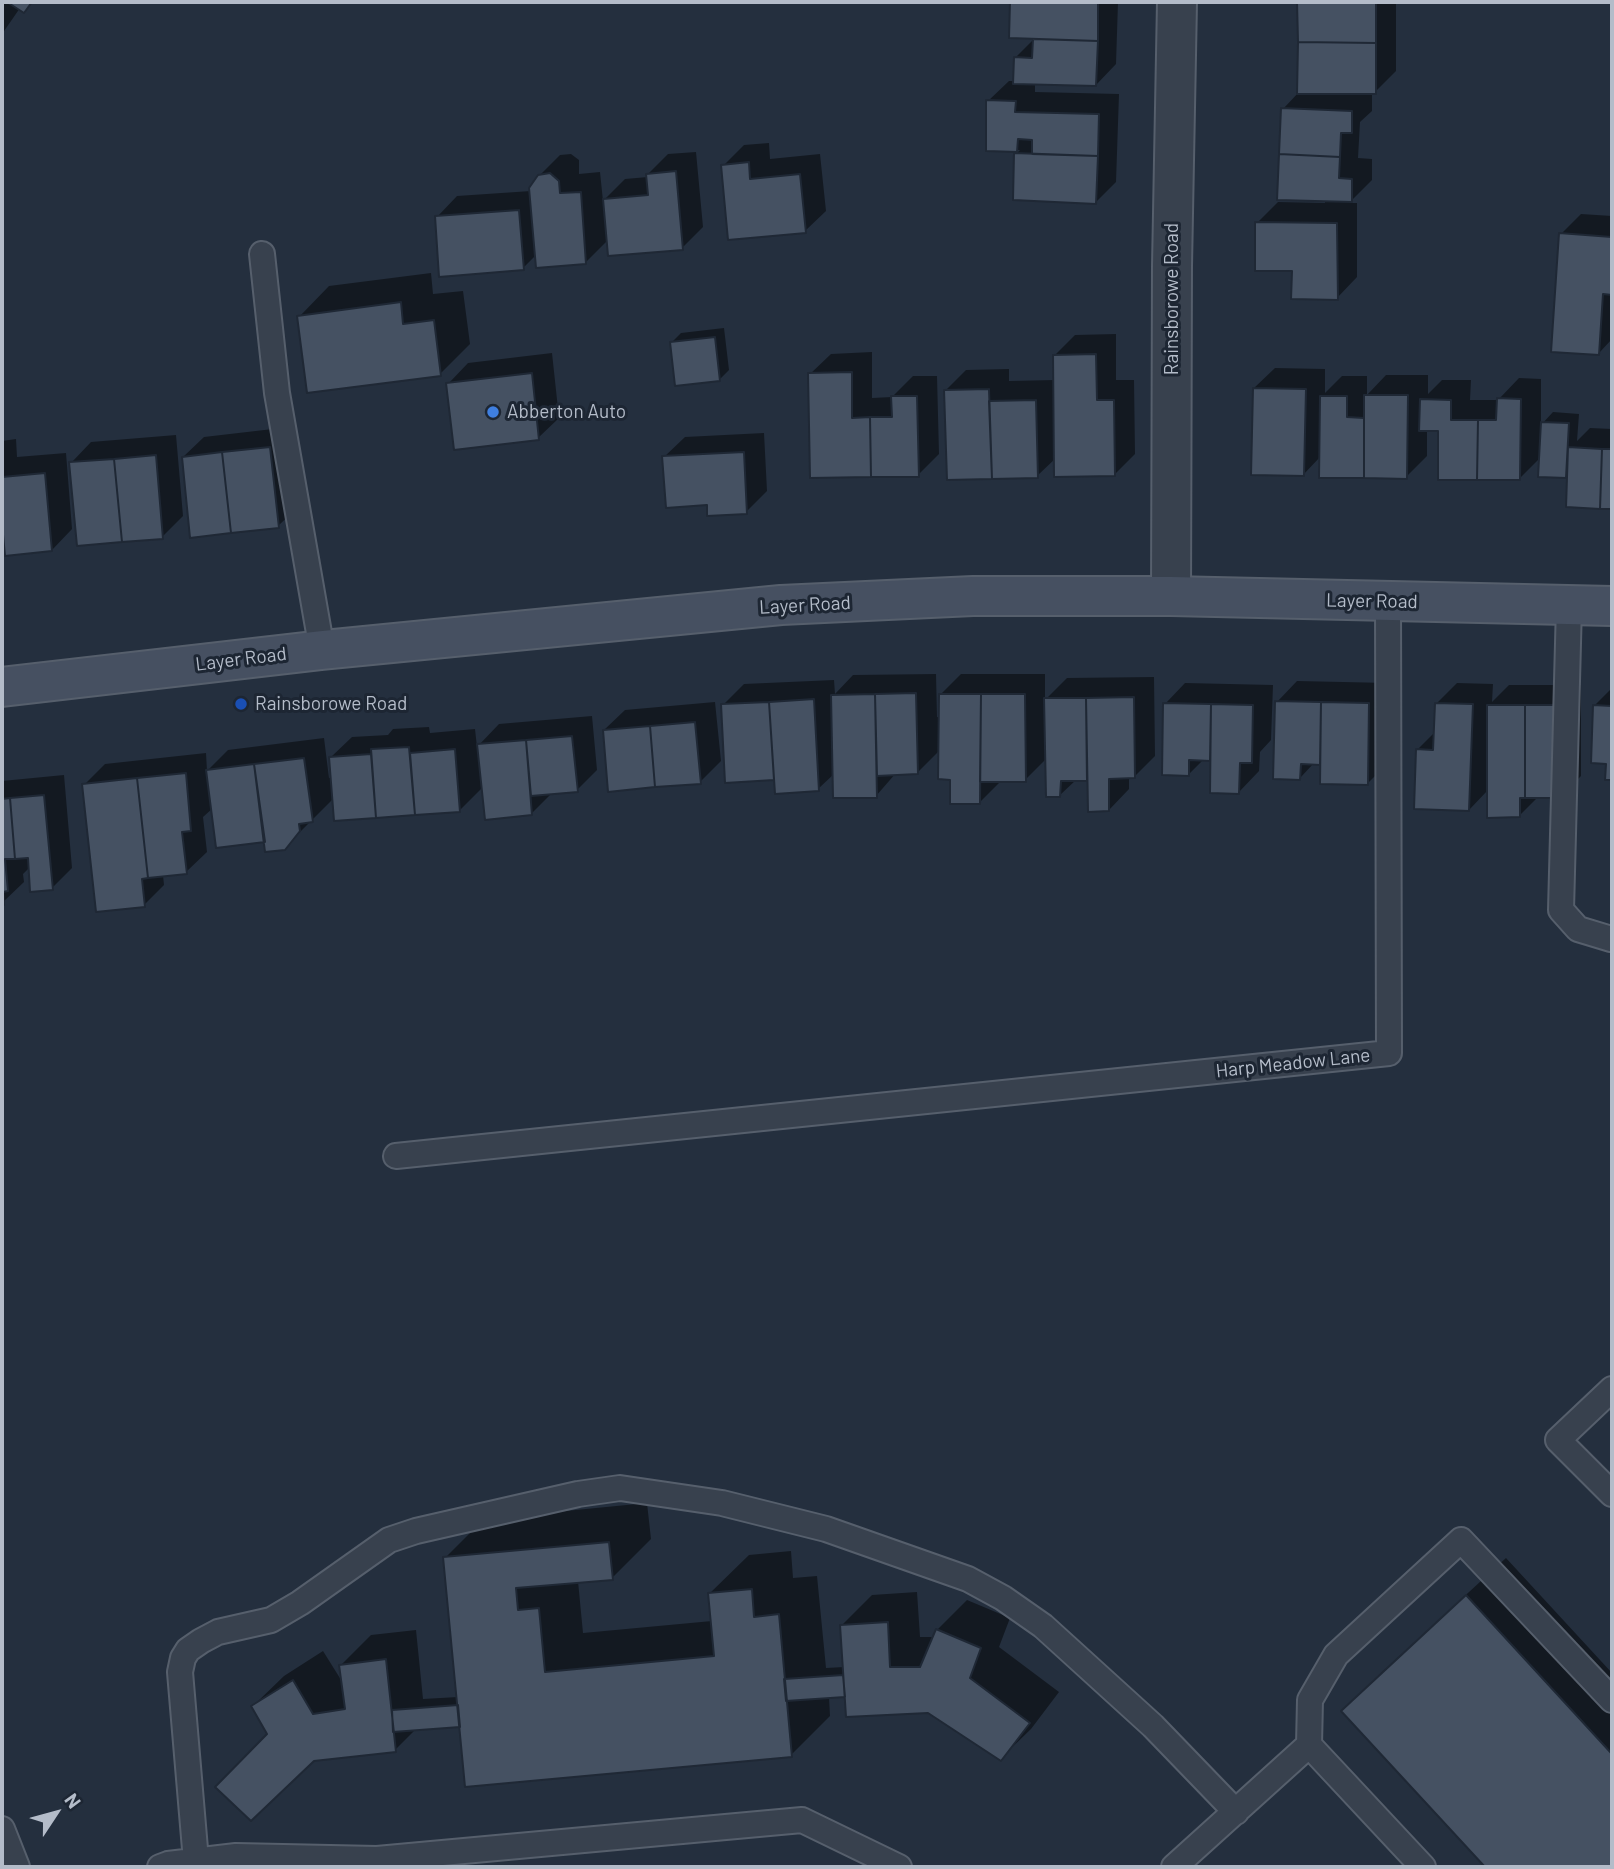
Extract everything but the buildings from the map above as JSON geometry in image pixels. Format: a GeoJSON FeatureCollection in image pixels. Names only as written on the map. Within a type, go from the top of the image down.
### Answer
{"type":"FeatureCollection","features":[{"type":"Feature","properties":{"kind":"main road","name":"Layer Road"},"geometry":{"type":"LineString","coordinates":[[2,687],[322,650],[781,605],[973,597],[1171,596],[1612,606]]}},
{"type":"Feature","properties":{"kind":"street","name":"Rainsborowe Road"},"geometry":{"type":"LineString","coordinates":[[1171,596],[1172,266],[1177,2]]}},
{"type":"Feature","properties":{"kind":"lane"},"geometry":{"type":"LineString","coordinates":[[262,254],[277,393],[322,650]]}},
{"type":"Feature","properties":{"kind":"lane","name":"Harp Meadow Lane"},"geometry":{"type":"LineString","coordinates":[[396,1156],[1389,1053],[1388,601]]}},
{"type":"Feature","properties":{"kind":"lane"},"geometry":{"type":"LineString","coordinates":[[1569,605],[1561,910],[1578,929],[1611,939]]}},
{"type":"Feature","properties":{"kind":"lane"},"geometry":{"type":"LineString","coordinates":[[1612,1389],[1558,1440],[1612,1494]]}},
{"type":"Feature","properties":{"kind":"lane"},"geometry":{"type":"LineString","coordinates":[[195,1861],[180,1672],[188,1650],[218,1632],[271,1620],[300,1603],[389,1540],[416,1531],[578,1494],[620,1489],[722,1503],[826,1529],[968,1579],[1003,1598],[1043,1626],[1153,1726],[1236,1812]]}},
{"type":"Feature","properties":{"kind":"lane"},"geometry":{"type":"LineString","coordinates":[[1423,1867],[1309,1745],[1310,1700],[1336,1655],[1461,1540],[1612,1700]]}},
{"type":"Feature","properties":{"kind":"lane"},"geometry":{"type":"LineString","coordinates":[[1174,1867],[1309,1745]]}},
{"type":"Feature","properties":{"kind":"lane"},"geometry":{"type":"LineString","coordinates":[[160,1867],[236,1856],[377,1859],[802,1820],[899,1867]]}},
{"type":"Feature","properties":{"kind":"lane"},"geometry":{"type":"LineString","coordinates":[[2,1829],[17,1867]]}},
{"type":"Feature","properties":{"kind":"place","name":"Abberton Auto"},"geometry":{"type":"Point","coordinates":[493,412]}},
{"type":"Feature","properties":{"kind":"place","name":"Rainsborowe Road"},"geometry":{"type":"Point","coordinates":[241,704]}}]}
